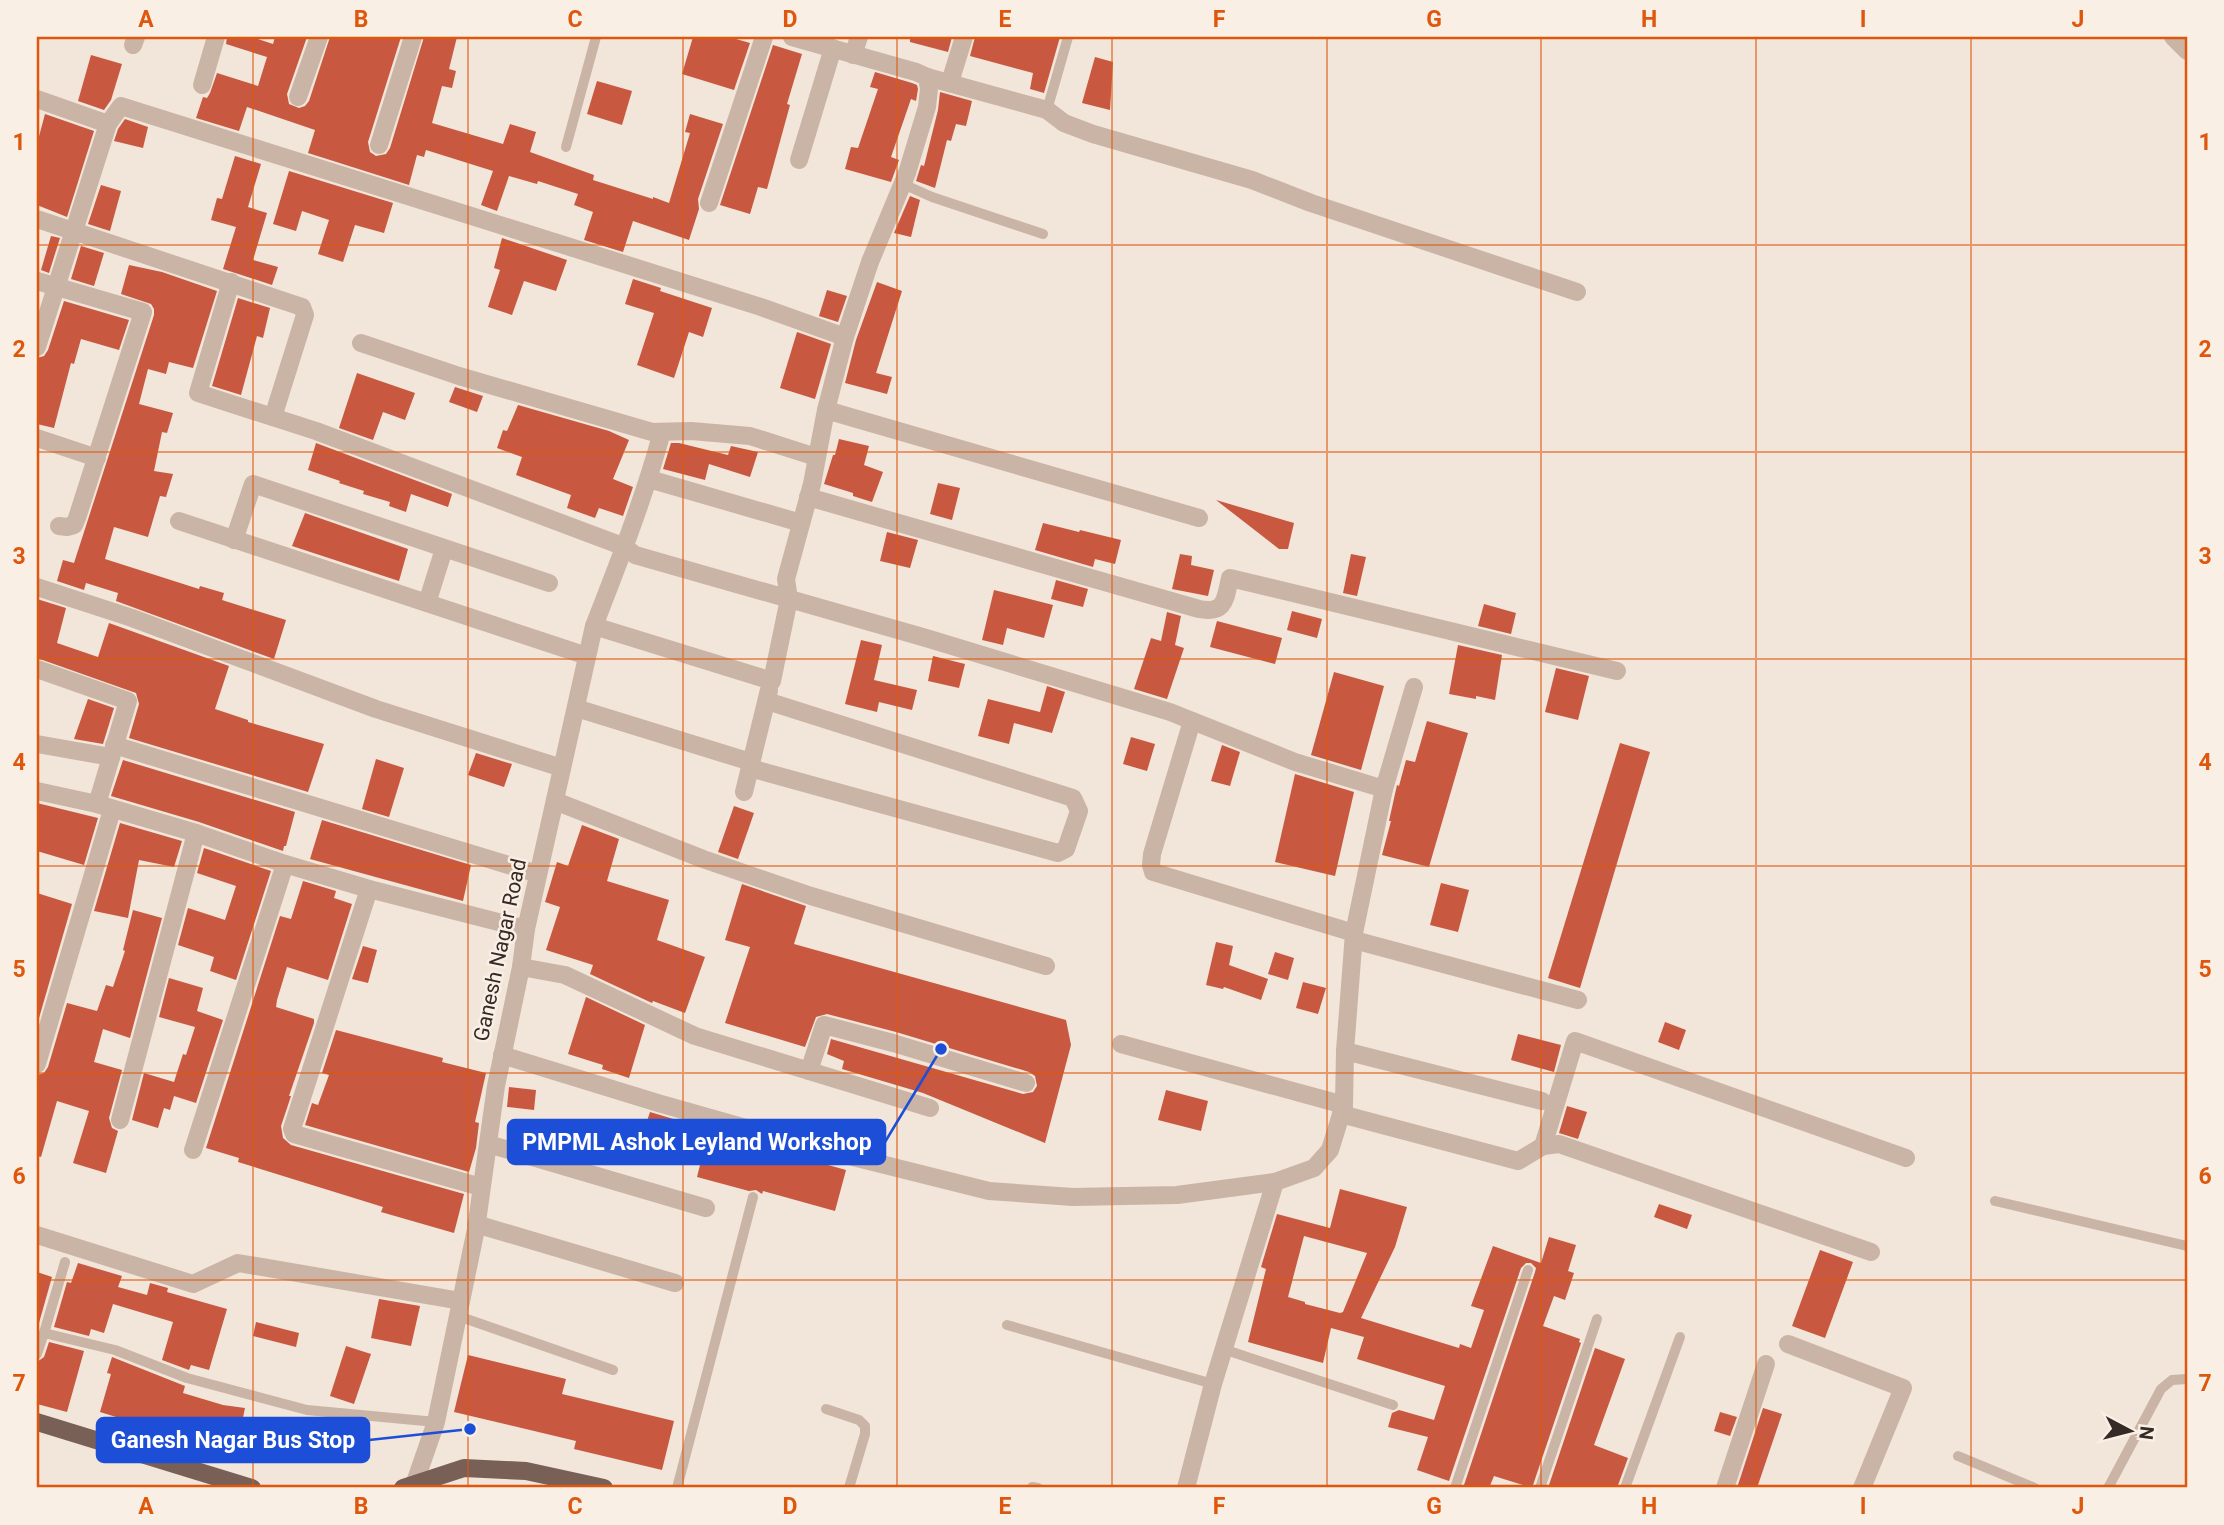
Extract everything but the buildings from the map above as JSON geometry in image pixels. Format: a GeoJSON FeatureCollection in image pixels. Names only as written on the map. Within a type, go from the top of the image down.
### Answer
{"type":"FeatureCollection","features":[{"type":"Feature","properties":{"kind":"main road"},"geometry":{"type":"LineString","coordinates":[[37,1422],[252,1488]]}},
{"type":"Feature","properties":{"kind":"main road"},"geometry":{"type":"LineString","coordinates":[[410,1487],[464,1468],[526,1471],[604,1488]]}},
{"type":"Feature","properties":{"kind":"street"},"geometry":{"type":"LineString","coordinates":[[202,85],[216,37]]}},
{"type":"Feature","properties":{"kind":"street"},"geometry":{"type":"LineString","coordinates":[[298,97],[319,37]]}},
{"type":"Feature","properties":{"kind":"street"},"geometry":{"type":"LineString","coordinates":[[379,145],[412,37]]}},
{"type":"Feature","properties":{"kind":"street"},"geometry":{"type":"LineString","coordinates":[[709,203],[764,37]]}},
{"type":"Feature","properties":{"kind":"street"},"geometry":{"type":"LineString","coordinates":[[792,37],[1047,110],[1064,123],[1093,134],[1252,180],[1311,203],[1577,292]]}},
{"type":"Feature","properties":{"kind":"street"},"geometry":{"type":"LineString","coordinates":[[853,55],[859,37]]}},
{"type":"Feature","properties":{"kind":"street"},"geometry":{"type":"LineString","coordinates":[[950,82],[964,37]]}},
{"type":"Feature","properties":{"kind":"street"},"geometry":{"type":"LineString","coordinates":[[2173,37],[2187,51]]}},
{"type":"Feature","properties":{"kind":"street"},"geometry":{"type":"LineString","coordinates":[[799,160],[833,48]]}},
{"type":"Feature","properties":{"kind":"street"},"geometry":{"type":"LineString","coordinates":[[744,792],[772,681],[789,599],[786,579],[808,498],[826,410],[845,337],[870,262],[903,184],[927,107],[927,77]]}},
{"type":"Feature","properties":{"kind":"street"},"geometry":{"type":"LineString","coordinates":[[37,99],[108,124]]}},
{"type":"Feature","properties":{"kind":"street"},"geometry":{"type":"LineString","coordinates":[[37,347],[108,124],[121,106],[761,307],[845,337]]}},
{"type":"Feature","properties":{"kind":"street"},"geometry":{"type":"LineString","coordinates":[[37,219],[292,302],[305,310],[273,417]]}},
{"type":"Feature","properties":{"kind":"street"},"geometry":{"type":"LineString","coordinates":[[37,281],[143,312],[74,525],[59,526]]}},
{"type":"Feature","properties":{"kind":"street"},"geometry":{"type":"LineString","coordinates":[[231,282],[198,393],[317,431],[625,547],[635,555],[939,642],[1192,721],[1295,762],[1384,789]]}},
{"type":"Feature","properties":{"kind":"street"},"geometry":{"type":"LineString","coordinates":[[361,343],[459,376],[637,428],[662,432],[691,431],[750,436],[816,457]]}},
{"type":"Feature","properties":{"kind":"street"},"geometry":{"type":"LineString","coordinates":[[826,410],[1199,517]]}},
{"type":"Feature","properties":{"kind":"street","name":"Ganesh Nagar Road"},"geometry":{"type":"LineString","coordinates":[[410,1487],[436,1422],[476,1224],[502,1055],[521,967],[526,929],[594,626],[649,479],[662,432]]}},
{"type":"Feature","properties":{"kind":"street"},"geometry":{"type":"LineString","coordinates":[[37,438],[97,458]]}},
{"type":"Feature","properties":{"kind":"street"},"geometry":{"type":"LineString","coordinates":[[649,479],[801,523]]}},
{"type":"Feature","properties":{"kind":"street"},"geometry":{"type":"LineString","coordinates":[[234,540],[253,484],[549,583]]}},
{"type":"Feature","properties":{"kind":"street"},"geometry":{"type":"LineString","coordinates":[[808,498],[1199,610],[1218,609],[1224,603],[1230,578],[1617,671]]}},
{"type":"Feature","properties":{"kind":"street"},"geometry":{"type":"LineString","coordinates":[[179,522],[587,656]]}},
{"type":"Feature","properties":{"kind":"street"},"geometry":{"type":"LineString","coordinates":[[428,603],[444,549]]}},
{"type":"Feature","properties":{"kind":"street"},"geometry":{"type":"LineString","coordinates":[[37,587],[132,618],[376,709],[562,768]]}},
{"type":"Feature","properties":{"kind":"street"},"geometry":{"type":"LineString","coordinates":[[594,626],[772,681]]}},
{"type":"Feature","properties":{"kind":"street"},"geometry":{"type":"LineString","coordinates":[[37,669],[128,701],[113,751],[104,807],[37,1064]]}},
{"type":"Feature","properties":{"kind":"street"},"geometry":{"type":"LineString","coordinates":[[502,1055],[800,1143],[989,1191],[1073,1197],[1177,1195],[1275,1181],[1314,1168],[1330,1150],[1342,1109],[1354,936],[1384,789],[1414,687]]}},
{"type":"Feature","properties":{"kind":"street"},"geometry":{"type":"LineString","coordinates":[[576,708],[751,765],[1058,853],[1066,849],[1079,811],[1073,798],[767,701]]}},
{"type":"Feature","properties":{"kind":"street"},"geometry":{"type":"LineString","coordinates":[[1192,721],[1152,853],[1153,872],[1354,936],[1578,1000]]}},
{"type":"Feature","properties":{"kind":"street"},"geometry":{"type":"LineString","coordinates":[[37,744],[113,751],[538,874]]}},
{"type":"Feature","properties":{"kind":"street"},"geometry":{"type":"LineString","coordinates":[[37,791],[196,834],[369,889],[526,929]]}},
{"type":"Feature","properties":{"kind":"street"},"geometry":{"type":"LineString","coordinates":[[555,801],[703,859],[811,896],[1046,965]]}},
{"type":"Feature","properties":{"kind":"street"},"geometry":{"type":"LineString","coordinates":[[120,1120],[196,834]]}},
{"type":"Feature","properties":{"kind":"street"},"geometry":{"type":"LineString","coordinates":[[193,1150],[285,864]]}},
{"type":"Feature","properties":{"kind":"street"},"geometry":{"type":"LineString","coordinates":[[369,889],[292,1129],[294,1135],[481,1187]]}},
{"type":"Feature","properties":{"kind":"street"},"geometry":{"type":"LineString","coordinates":[[521,967],[565,975],[695,1036],[930,1108]]}},
{"type":"Feature","properties":{"kind":"street"},"geometry":{"type":"LineString","coordinates":[[809,1071],[824,1025],[1026,1083]]}},
{"type":"Feature","properties":{"kind":"street"},"geometry":{"type":"LineString","coordinates":[[1544,1146],[1575,1041],[1906,1158]]}},
{"type":"Feature","properties":{"kind":"street"},"geometry":{"type":"LineString","coordinates":[[1121,1044],[1518,1161],[1544,1146],[1559,1144],[1871,1252]]}},
{"type":"Feature","properties":{"kind":"street"},"geometry":{"type":"LineString","coordinates":[[1345,1051],[1542,1101]]}},
{"type":"Feature","properties":{"kind":"street"},"geometry":{"type":"LineString","coordinates":[[488,1144],[706,1208]]}},
{"type":"Feature","properties":{"kind":"street"},"geometry":{"type":"LineString","coordinates":[[1186,1488],[1223,1349],[1275,1181]]}},
{"type":"Feature","properties":{"kind":"street"},"geometry":{"type":"LineString","coordinates":[[476,1224],[675,1283]]}},
{"type":"Feature","properties":{"kind":"street"},"geometry":{"type":"LineString","coordinates":[[37,1235],[193,1284],[238,1263],[459,1309]]}},
{"type":"Feature","properties":{"kind":"street"},"geometry":{"type":"LineString","coordinates":[[1788,1344],[1903,1388],[1862,1488]]}},
{"type":"Feature","properties":{"kind":"street"},"geometry":{"type":"LineString","coordinates":[[1725,1488],[1766,1364]]}},
{"type":"Feature","properties":{"kind":"lane"},"geometry":{"type":"LineString","coordinates":[[566,147],[596,37]]}},
{"type":"Feature","properties":{"kind":"lane"},"geometry":{"type":"LineString","coordinates":[[1047,110],[1068,37]]}},
{"type":"Feature","properties":{"kind":"lane"},"geometry":{"type":"LineString","coordinates":[[903,184],[932,197],[1043,234]]}},
{"type":"Feature","properties":{"kind":"lane"},"geometry":{"type":"LineString","coordinates":[[677,1488],[754,1197]]}},
{"type":"Feature","properties":{"kind":"lane"},"geometry":{"type":"LineString","coordinates":[[1995,1201],[2187,1246]]}},
{"type":"Feature","properties":{"kind":"lane"},"geometry":{"type":"LineString","coordinates":[[37,1354],[65,1262]]}},
{"type":"Feature","properties":{"kind":"lane"},"geometry":{"type":"LineString","coordinates":[[1455,1488],[1528,1270]]}},
{"type":"Feature","properties":{"kind":"lane"},"geometry":{"type":"LineString","coordinates":[[459,1309],[613,1370]]}},
{"type":"Feature","properties":{"kind":"lane"},"geometry":{"type":"LineString","coordinates":[[1539,1488],[1597,1319]]}},
{"type":"Feature","properties":{"kind":"lane"},"geometry":{"type":"LineString","coordinates":[[1007,1325],[1213,1384]]}},
{"type":"Feature","properties":{"kind":"lane"},"geometry":{"type":"LineString","coordinates":[[44,1333],[115,1350],[187,1378],[307,1410],[436,1422]]}},
{"type":"Feature","properties":{"kind":"lane"},"geometry":{"type":"LineString","coordinates":[[1625,1488],[1680,1338]]}},
{"type":"Feature","properties":{"kind":"lane"},"geometry":{"type":"LineString","coordinates":[[1223,1349],[1393,1405]]}},
{"type":"Feature","properties":{"kind":"lane"},"geometry":{"type":"LineString","coordinates":[[2108,1488],[2161,1389],[2172,1380],[2187,1379]]}},
{"type":"Feature","properties":{"kind":"lane"},"geometry":{"type":"LineString","coordinates":[[826,1409],[859,1420],[865,1426],[849,1488]]}},
{"type":"Feature","properties":{"kind":"lane"},"geometry":{"type":"LineString","coordinates":[[1958,1457],[2035,1488]]}},
{"type":"Feature","properties":{"kind":"place","name":"PMPML Ashok Leyland Workshop"},"geometry":{"type":"Point","coordinates":[941,1049]}},
{"type":"Feature","properties":{"kind":"place","name":"Ganesh Nagar Bus Stop"},"geometry":{"type":"Point","coordinates":[470,1429]}}]}
